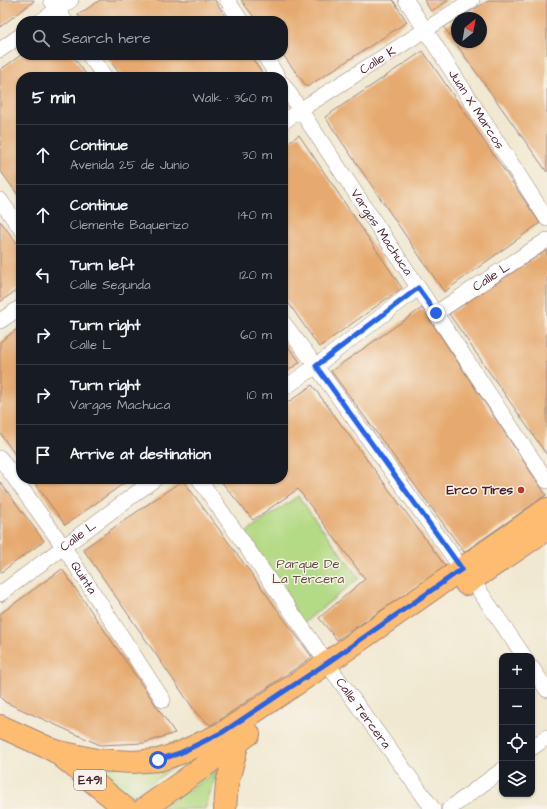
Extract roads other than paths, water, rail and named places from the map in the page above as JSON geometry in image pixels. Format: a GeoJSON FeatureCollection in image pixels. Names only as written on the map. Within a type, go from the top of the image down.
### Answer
{"type":"FeatureCollection","features":[{"type":"Feature","properties":{"kind":"main road"},"geometry":{"type":"LineString","coordinates":[[144,809],[184,780],[230,737],[467,574],[547,509]]}},
{"type":"Feature","properties":{"kind":"main road"},"geometry":{"type":"LineString","coordinates":[[467,574],[547,530]]}},
{"type":"Feature","properties":{"kind":"main road","name":"E491"},"geometry":{"type":"LineString","coordinates":[[0,726],[55,751],[126,809]]}},
{"type":"Feature","properties":{"kind":"main road"},"geometry":{"type":"LineString","coordinates":[[55,751],[96,760],[133,762],[158,760],[230,737]]}},
{"type":"Feature","properties":{"kind":"main road"},"geometry":{"type":"LineString","coordinates":[[225,809],[230,737]]}},
{"type":"Feature","properties":{"kind":"street"},"geometry":{"type":"LineString","coordinates":[[49,16],[71,0]]}},
{"type":"Feature","properties":{"kind":"street"},"geometry":{"type":"LineString","coordinates":[[227,0],[238,16]]}},
{"type":"Feature","properties":{"kind":"street","name":"Juan X Marcos"},"geometry":{"type":"LineString","coordinates":[[406,0],[547,218]]}},
{"type":"Feature","properties":{"kind":"street","name":"Calle K"},"geometry":{"type":"LineString","coordinates":[[288,118],[472,0]]}},
{"type":"Feature","properties":{"kind":"street"},"geometry":{"type":"LineString","coordinates":[[0,50],[16,39]]}},
{"type":"Feature","properties":{"kind":"street"},"geometry":{"type":"LineString","coordinates":[[93,60],[101,72]]}},
{"type":"Feature","properties":{"kind":"street"},"geometry":{"type":"LineString","coordinates":[[267,60],[275,72]]}},
{"type":"Feature","properties":{"kind":"street","name":"Vargas Machuca"},"geometry":{"type":"LineString","coordinates":[[288,92],[547,481]]}},
{"type":"Feature","properties":{"kind":"street"},"geometry":{"type":"LineString","coordinates":[[0,200],[16,222]]}},
{"type":"Feature","properties":{"kind":"street","name":"Calle L"},"geometry":{"type":"LineString","coordinates":[[436,313],[547,240]]}},
{"type":"Feature","properties":{"kind":"street"},"geometry":{"type":"LineString","coordinates":[[288,386],[418,288]]}},
{"type":"Feature","properties":{"kind":"street"},"geometry":{"type":"LineString","coordinates":[[0,321],[16,310]]}},
{"type":"Feature","properties":{"kind":"street"},"geometry":{"type":"LineString","coordinates":[[288,329],[467,574],[522,653]]}},
{"type":"Feature","properties":{"kind":"street","name":"Quinta"},"geometry":{"type":"LineString","coordinates":[[0,458],[16,480]]}},
{"type":"Feature","properties":{"kind":"street","name":"Quinta"},"geometry":{"type":"LineString","coordinates":[[19,484],[63,546],[163,700]]}},
{"type":"Feature","properties":{"kind":"street","name":"Calle L"},"geometry":{"type":"LineString","coordinates":[[0,594],[148,484]]}},
{"type":"Feature","properties":{"kind":"street","name":"Calle Tercera"},"geometry":{"type":"LineString","coordinates":[[202,484],[331,668],[433,809]]}},
{"type":"Feature","properties":{"kind":"street"},"geometry":{"type":"LineString","coordinates":[[535,672],[547,690]]}},
{"type":"Feature","properties":{"kind":"street"},"geometry":{"type":"LineString","coordinates":[[535,746],[547,737]]}},
{"type":"Feature","properties":{"kind":"street"},"geometry":{"type":"LineString","coordinates":[[449,809],[499,772]]}},
{"type":"Feature","properties":{"kind":"place","name":"Erco Tires"},"geometry":{"type":"Point","coordinates":[521,490]}},
{"type":"Feature","properties":{"kind":"park label","name":"Parque De La Tercera"},"geometry":{"type":"Point","coordinates":[308,572]}}]}
